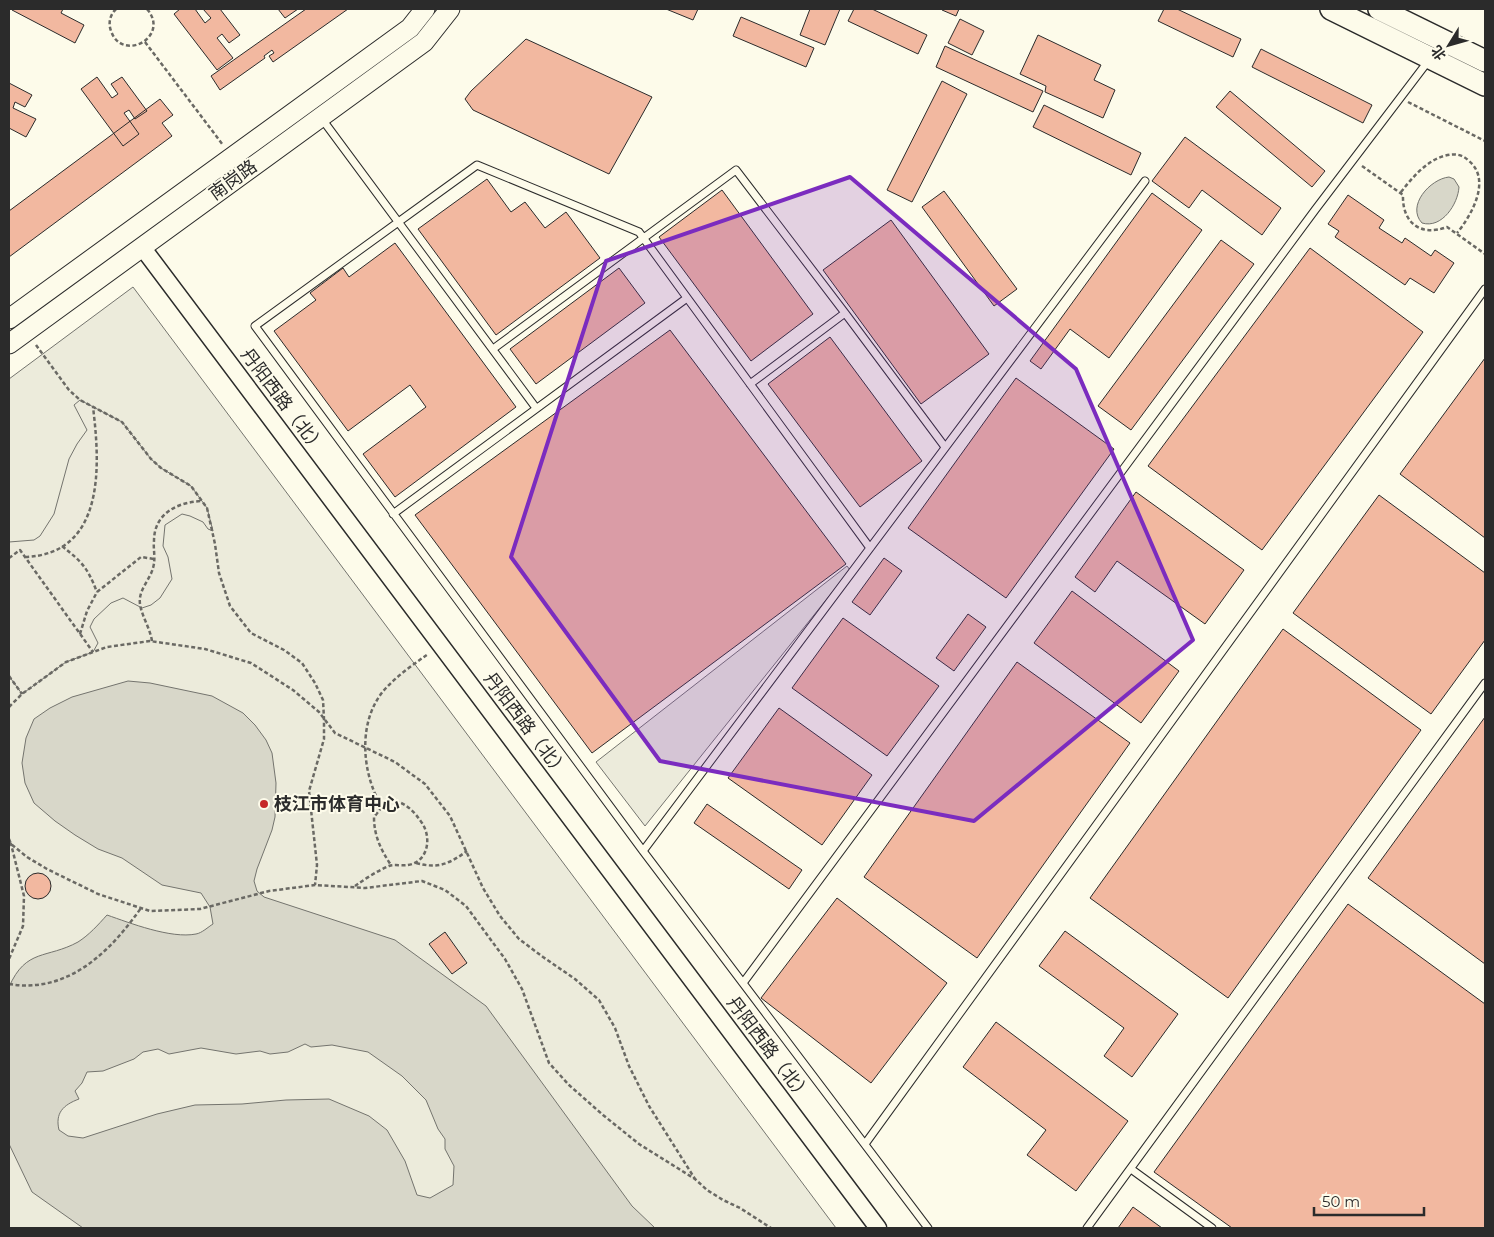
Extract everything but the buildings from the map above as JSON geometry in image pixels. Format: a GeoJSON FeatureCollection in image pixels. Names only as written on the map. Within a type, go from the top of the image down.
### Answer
{"type":"FeatureCollection","features":[{"type":"Feature","properties":{"kind":"main road","name":"南岗路"},"geometry":{"type":"LineString","coordinates":[[9,319],[410,28],[424,9]]}},
{"type":"Feature","properties":{"kind":"main road","name":"南岗路"},"geometry":{"type":"LineString","coordinates":[[9,344],[424,42],[450,9]]}},
{"type":"Feature","properties":{"kind":"main road"},"geometry":{"type":"LineString","coordinates":[[1331,9],[1485,84]]}},
{"type":"Feature","properties":{"kind":"main road"},"geometry":{"type":"LineString","coordinates":[[1379,9],[1485,61]]}},
{"type":"Feature","properties":{"kind":"street","name":"丹阳西路（北）"},"geometry":{"type":"LineString","coordinates":[[142,246],[878,1228]]}},
{"type":"Feature","properties":{"kind":"lane"},"geometry":{"type":"LineString","coordinates":[[743,983],[1353,160],[1431,58]]}},
{"type":"Feature","properties":{"kind":"lane"},"geometry":{"type":"LineString","coordinates":[[309,101],[536,408]]}},
{"type":"Feature","properties":{"kind":"lane"},"geometry":{"type":"LineString","coordinates":[[870,548],[639,232],[477,165],[255,326],[642,851],[928,1228]]}},
{"type":"Feature","properties":{"kind":"lane"},"geometry":{"type":"LineString","coordinates":[[493,349],[736,170],[945,447]]}},
{"type":"Feature","properties":{"kind":"lane"},"geometry":{"type":"LineString","coordinates":[[642,851],[1145,181]]}},
{"type":"Feature","properties":{"kind":"lane"},"geometry":{"type":"LineString","coordinates":[[865,1144],[1485,290]]}},
{"type":"Feature","properties":{"kind":"lane"},"geometry":{"type":"LineString","coordinates":[[393,514],[687,298]]}},
{"type":"Feature","properties":{"kind":"lane"},"geometry":{"type":"LineString","coordinates":[[750,384],[845,313]]}},
{"type":"Feature","properties":{"kind":"lane"},"geometry":{"type":"LineString","coordinates":[[1087,1228],[1485,684]]}},
{"type":"Feature","properties":{"kind":"lane"},"geometry":{"type":"LineString","coordinates":[[1131,1169],[1212,1228]]}},
{"type":"Feature","properties":{"kind":"path"},"geometry":{"type":"LineString","coordinates":[[116,9],[110,19],[112,34],[117,40],[130,46],[145,42],[153,30],[154,23],[147,9]]}},
{"type":"Feature","properties":{"kind":"path"},"geometry":{"type":"LineString","coordinates":[[145,42],[232,156]]}},
{"type":"Feature","properties":{"kind":"path"},"geometry":{"type":"LineString","coordinates":[[1400,98],[1485,141]]}},
{"type":"Feature","properties":{"kind":"path"},"geometry":{"type":"LineString","coordinates":[[1400,192],[1412,178],[1433,161],[1443,156],[1454,154],[1463,156],[1476,168],[1479,182],[1474,206],[1456,233]]}},
{"type":"Feature","properties":{"kind":"path"},"geometry":{"type":"LineString","coordinates":[[1353,160],[1404,195],[1404,208],[1410,222],[1424,230],[1432,231],[1447,227],[1485,253]]}},
{"type":"Feature","properties":{"kind":"path"},"geometry":{"type":"LineString","coordinates":[[26,331],[69,390],[80,400],[122,422],[151,459],[161,468],[191,486],[207,508],[219,573],[230,606],[251,634],[284,650],[302,663],[316,683],[323,700],[324,719],[324,739],[309,791],[317,865],[316,885]]}},
{"type":"Feature","properties":{"kind":"path"},"geometry":{"type":"LineString","coordinates":[[25,557],[41,556],[54,552],[71,540],[82,526],[91,506],[97,482],[98,451],[93,406]]}},
{"type":"Feature","properties":{"kind":"path"},"geometry":{"type":"LineString","coordinates":[[152,641],[140,604],[141,594],[153,570],[155,529],[162,517],[177,506],[189,502],[203,502]]}},
{"type":"Feature","properties":{"kind":"path"},"geometry":{"type":"LineString","coordinates":[[62,546],[77,558],[89,572],[97,592]]}},
{"type":"Feature","properties":{"kind":"path"},"geometry":{"type":"LineString","coordinates":[[9,558],[20,550],[93,652]]}},
{"type":"Feature","properties":{"kind":"path"},"geometry":{"type":"LineString","coordinates":[[80,634],[87,611],[97,592],[141,558],[154,559]]}},
{"type":"Feature","properties":{"kind":"path"},"geometry":{"type":"LineString","coordinates":[[9,707],[22,694],[66,662],[108,647],[152,641],[205,649],[251,663],[293,690],[319,712],[335,733],[395,762],[425,784],[450,816],[500,916],[519,938],[543,957],[575,978],[599,1000],[615,1028],[629,1066],[649,1106],[695,1179]]}},
{"type":"Feature","properties":{"kind":"path"},"geometry":{"type":"LineString","coordinates":[[382,807],[375,796],[367,768],[368,726],[375,704],[386,688],[404,671],[440,644]]}},
{"type":"Feature","properties":{"kind":"path"},"geometry":{"type":"LineString","coordinates":[[9,676],[22,694]]}},
{"type":"Feature","properties":{"kind":"path"},"geometry":{"type":"LineString","coordinates":[[391,865],[383,854],[374,830],[374,817],[382,807],[392,800],[401,802],[415,812],[425,827],[428,843],[426,853],[416,863]]}},
{"type":"Feature","properties":{"kind":"path"},"geometry":{"type":"LineString","coordinates":[[9,839],[24,896],[23,926],[9,959]]}},
{"type":"Feature","properties":{"kind":"path"},"geometry":{"type":"LineString","coordinates":[[10,844],[27,858],[98,894],[150,911],[200,908],[268,891],[316,885],[366,888],[422,881],[445,890],[466,906],[505,960],[522,989],[549,1063],[569,1085],[639,1144],[695,1179],[707,1190],[771,1228]]}},
{"type":"Feature","properties":{"kind":"path"},"geometry":{"type":"LineString","coordinates":[[354,887],[391,865],[416,863],[438,866],[459,857],[467,851]]}},
{"type":"Feature","properties":{"kind":"path"},"geometry":{"type":"LineString","coordinates":[[9,984],[20,986],[44,984],[81,970],[104,952],[141,908]]}},
{"type":"Feature","properties":{"kind":"highlighted area"},"geometry":{"type":"Polygon","coordinates":[[[850,177],[1076,369],[1193,640],[974,821],[660,761],[511,557],[606,261],[850,177]]]}},
{"type":"Feature","properties":{"kind":"shaded area"},"geometry":{"type":"Polygon","coordinates":[[[1449,177],[1454,179],[1459,187],[1456,201],[1448,214],[1442,219],[1429,224],[1422,223],[1417,209],[1422,194],[1435,183],[1449,177]]]}},
{"type":"Feature","properties":{"kind":"shaded area","name":"枝江市体育中心"},"geometry":{"type":"Polygon","coordinates":[[[133,287],[836,1228],[9,1228],[9,379],[133,287]]]}},
{"type":"Feature","properties":{"kind":"shaded area"},"geometry":{"type":"Polygon","coordinates":[[[80,400],[122,422],[151,459],[161,468],[191,486],[207,508],[213,531],[208,529],[203,522],[182,514],[165,525],[163,546],[168,557],[172,579],[160,598],[151,605],[142,608],[123,598],[111,603],[94,619],[90,627],[98,643],[93,652],[66,662],[22,694],[9,676],[9,542],[34,540],[40,536],[54,514],[69,459],[87,430],[74,405],[80,400]]]}},
{"type":"Feature","properties":{"kind":"shaded area"},"geometry":{"type":"Polygon","coordinates":[[[847,566],[850,570],[645,826],[596,762],[847,566]]]}},
{"type":"Feature","properties":{"kind":"shaded area"},"geometry":{"type":"Polygon","coordinates":[[[128,681],[150,683],[212,696],[243,713],[266,740],[272,753],[276,783],[275,817],[254,881],[257,891],[264,897],[395,940],[486,1006],[632,1206],[655,1228],[83,1228],[32,1192],[9,1144],[9,987],[16,975],[30,960],[78,942],[90,933],[107,915],[151,929],[186,935],[203,931],[213,924],[210,907],[201,893],[162,885],[122,858],[98,849],[75,835],[34,803],[25,783],[22,763],[26,738],[34,719],[50,708],[72,697],[128,681]],[[305,1044],[288,1052],[270,1054],[260,1051],[236,1054],[201,1048],[169,1054],[158,1049],[143,1052],[134,1059],[103,1071],[87,1072],[82,1083],[75,1091],[79,1099],[61,1110],[59,1114],[59,1130],[68,1136],[83,1138],[157,1114],[195,1105],[329,1099],[369,1116],[387,1130],[405,1161],[417,1195],[430,1198],[453,1185],[454,1166],[445,1149],[445,1139],[438,1129],[426,1100],[402,1076],[368,1052],[332,1045],[311,1047],[305,1044]]]}},
{"type":"Feature","properties":{"kind":"place","name":"枝江市体育中心"},"geometry":{"type":"Point","coordinates":[264,804]}}]}
